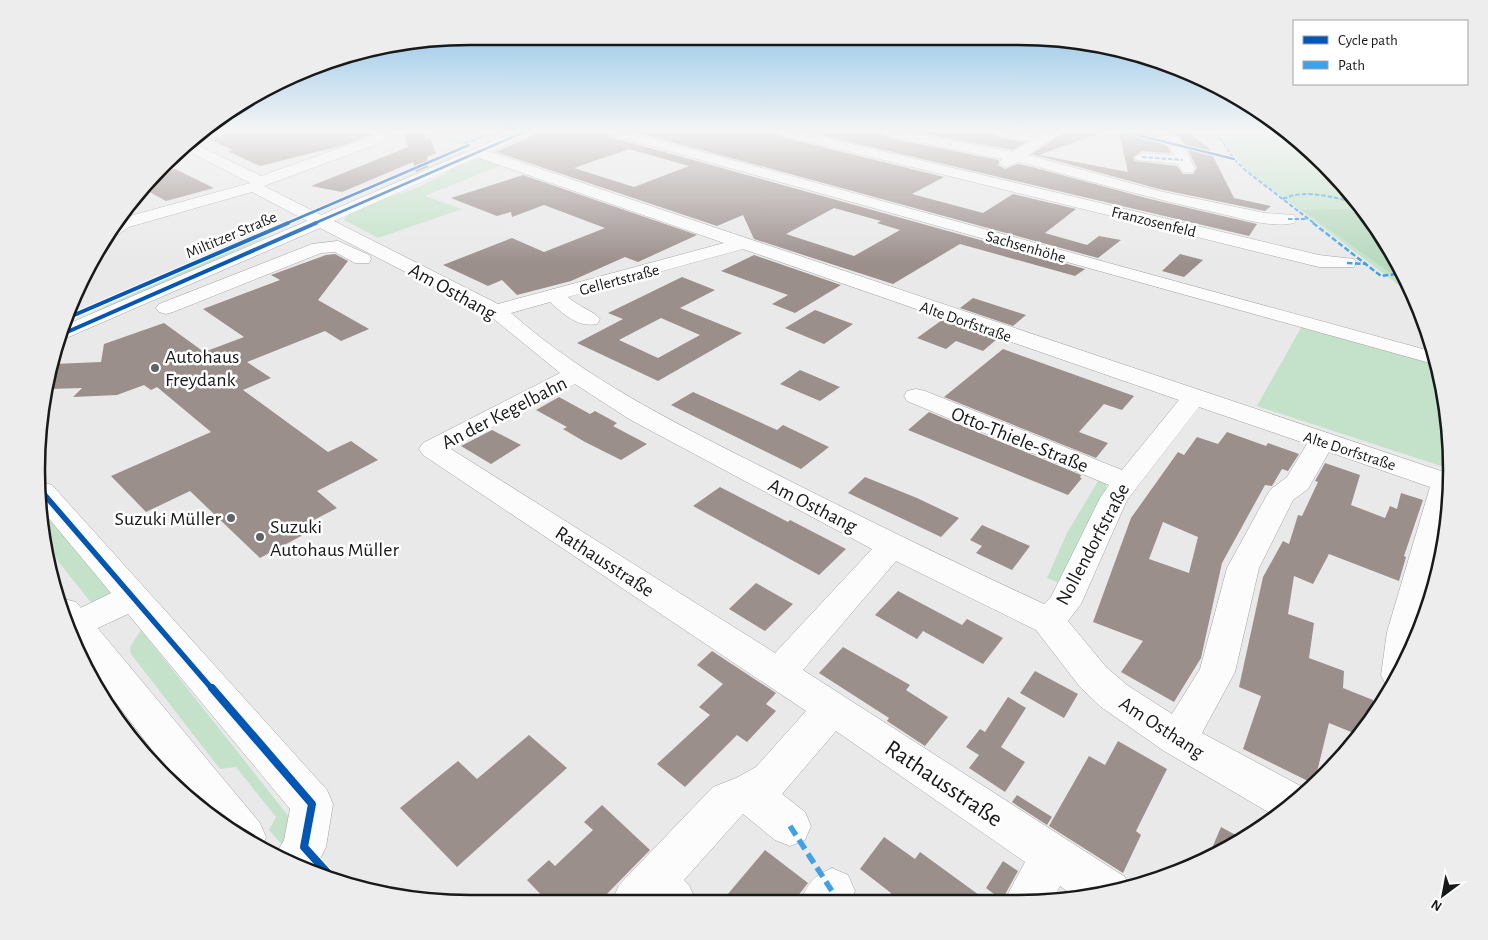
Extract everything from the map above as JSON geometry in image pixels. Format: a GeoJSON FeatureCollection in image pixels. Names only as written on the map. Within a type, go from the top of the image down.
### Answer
{"type":"FeatureCollection","features":[{"type":"Feature","properties":{"kind":"street","name":"Am Osthang"},"geometry":{"type":"LineString","coordinates":[[243,176],[314,217],[496,311],[576,374],[638,414],[892,546],[1048,620],[1093,677],[1114,696],[1178,739],[1285,800]]}},
{"type":"Feature","properties":{"kind":"street"},"geometry":{"type":"LineString","coordinates":[[125,222],[257,184],[279,176]]}},
{"type":"Feature","properties":{"kind":"street","name":"Miltitzer Straße"},"geometry":{"type":"LineString","coordinates":[[69,331],[406,176]]}},
{"type":"Feature","properties":{"kind":"street","name":"Miltitzer Straße"},"geometry":{"type":"LineString","coordinates":[[74,315],[416,176]]}},
{"type":"Feature","properties":{"kind":"street","name":"Alte Dorfstraße"},"geometry":{"type":"LineString","coordinates":[[546,176],[741,244],[1443,481]]}},
{"type":"Feature","properties":{"kind":"street","name":"Sachsenhöhe"},"geometry":{"type":"LineString","coordinates":[[774,176],[1428,358]]}},
{"type":"Feature","properties":{"kind":"street","name":"Franzosenfeld"},"geometry":{"type":"LineString","coordinates":[[969,176],[1319,261],[1347,263]]}},
{"type":"Feature","properties":{"kind":"street"},"geometry":{"type":"LineString","coordinates":[[982,179],[987,176]]}},
{"type":"Feature","properties":{"kind":"street"},"geometry":{"type":"LineString","coordinates":[[1083,176],[1149,194],[1265,218],[1288,219]]}},
{"type":"Feature","properties":{"kind":"street","name":"Gellertstraße"},"geometry":{"type":"LineString","coordinates":[[496,311],[741,244]]}},
{"type":"Feature","properties":{"kind":"street"},"geometry":{"type":"LineString","coordinates":[[166,308],[269,266],[331,246],[338,246],[368,262]]}},
{"type":"Feature","properties":{"kind":"street"},"geometry":{"type":"LineString","coordinates":[[150,295],[185,321]]}},
{"type":"Feature","properties":{"kind":"street"},"geometry":{"type":"LineString","coordinates":[[555,296],[571,310],[589,319]]}},
{"type":"Feature","properties":{"kind":"street","name":"An der Kegelbahn"},"geometry":{"type":"LineString","coordinates":[[432,449],[576,374]]}},
{"type":"Feature","properties":{"kind":"street","name":"Otto-Thiele-Straße"},"geometry":{"type":"LineString","coordinates":[[916,396],[1125,481]]}},
{"type":"Feature","properties":{"kind":"street","name":"Nollendorfstraße"},"geometry":{"type":"LineString","coordinates":[[1048,620],[1064,604],[1099,528],[1125,481],[1193,398]]}},
{"type":"Feature","properties":{"kind":"street"},"geometry":{"type":"LineString","coordinates":[[1178,739],[1217,672],[1243,568],[1280,495],[1298,483],[1322,441]]}},
{"type":"Feature","properties":{"kind":"street","name":"Rathausstraße"},"geometry":{"type":"LineString","coordinates":[[432,449],[832,708],[1101,887]]}},
{"type":"Feature","properties":{"kind":"street"},"geometry":{"type":"LineString","coordinates":[[46,496],[312,804],[304,847],[298,858]]}},
{"type":"Feature","properties":{"kind":"street"},"geometry":{"type":"LineString","coordinates":[[1402,653],[1404,632],[1441,507]]}},
{"type":"Feature","properties":{"kind":"street"},"geometry":{"type":"LineString","coordinates":[[778,674],[892,546]]}},
{"type":"Feature","properties":{"kind":"street"},"geometry":{"type":"LineString","coordinates":[[72,617],[133,597]]}},
{"type":"Feature","properties":{"kind":"street"},"geometry":{"type":"LineString","coordinates":[[74,624],[103,670],[234,823]]}},
{"type":"Feature","properties":{"kind":"street"},"geometry":{"type":"LineString","coordinates":[[654,895],[728,800],[748,793],[770,780],[832,708]]}},
{"type":"Feature","properties":{"kind":"street"},"geometry":{"type":"LineString","coordinates":[[748,793],[790,826]]}},
{"type":"Feature","properties":{"kind":"street"},"geometry":{"type":"LineString","coordinates":[[1031,895],[1053,855]]}},
{"type":"Feature","properties":{"kind":"green space"},"geometry":{"type":"Polygon","coordinates":[[[408,176],[411,176],[356,199],[408,176]]]}},
{"type":"Feature","properties":{"kind":"green space"},"geometry":{"type":"Polygon","coordinates":[[[441,176],[475,176],[425,196],[462,209],[378,238],[344,220],[350,212],[367,204],[419,187],[441,176]]]}},
{"type":"Feature","properties":{"kind":"green space"},"geometry":{"type":"Polygon","coordinates":[[[1255,176],[1325,176],[1355,211],[1371,234],[1402,287],[1255,176]]]}},
{"type":"Feature","properties":{"kind":"green space"},"geometry":{"type":"Polygon","coordinates":[[[1348,209],[1355,211],[1396,277],[1302,210],[1348,209]]]}},
{"type":"Feature","properties":{"kind":"green space"},"geometry":{"type":"Polygon","coordinates":[[[262,236],[266,237],[70,327],[71,323],[112,303],[262,236]]]}},
{"type":"Feature","properties":{"kind":"green space"},"geometry":{"type":"Polygon","coordinates":[[[1302,326],[1429,361],[1439,415],[1443,467],[1257,406],[1302,326]]]}},
{"type":"Feature","properties":{"kind":"green space"},"geometry":{"type":"Polygon","coordinates":[[[1101,476],[1106,482],[1106,489],[1062,584],[1047,578],[1067,533],[1101,476]]]}},
{"type":"Feature","properties":{"kind":"green space"},"geometry":{"type":"Polygon","coordinates":[[[48,517],[112,595],[93,605],[54,555],[48,517]]]}},
{"type":"Feature","properties":{"kind":"green space"},"geometry":{"type":"Polygon","coordinates":[[[141,630],[293,822],[283,846],[269,830],[276,817],[236,767],[220,769],[131,654],[130,647],[141,630]]]}},
{"type":"Feature","properties":{"kind":"building"},"geometry":{"type":"Polygon","coordinates":[[[163,176],[189,176],[214,188],[166,201],[149,192],[163,176]]]}},
{"type":"Feature","properties":{"kind":"building"},"geometry":{"type":"Polygon","coordinates":[[[336,176],[380,176],[342,192],[311,186],[336,176]]]}},
{"type":"Feature","properties":{"kind":"building"},"geometry":{"type":"Polygon","coordinates":[[[526,176],[697,235],[638,262],[625,257],[571,281],[517,295],[502,280],[488,286],[443,265],[512,238],[544,252],[605,228],[544,205],[512,217],[511,212],[497,216],[451,198],[526,176]]]}},
{"type":"Feature","properties":{"kind":"building"},"geometry":{"type":"Polygon","coordinates":[[[567,176],[599,176],[634,187],[663,176],[750,176],[1085,269],[1075,276],[960,244],[893,284],[754,239],[743,215],[717,226],[567,176]],[[834,208],[786,234],[854,256],[900,230],[877,223],[881,221],[834,208]]]}},
{"type":"Feature","properties":{"kind":"building"},"geometry":{"type":"Polygon","coordinates":[[[797,176],[939,176],[944,177],[912,194],[983,213],[1013,194],[1076,209],[1045,233],[1087,245],[1099,236],[1121,240],[1098,258],[797,176]]]}},
{"type":"Feature","properties":{"kind":"building"},"geometry":{"type":"Polygon","coordinates":[[[994,176],[1065,176],[1150,199],[1257,224],[1249,236],[994,176]]]}},
{"type":"Feature","properties":{"kind":"building"},"geometry":{"type":"Polygon","coordinates":[[[1111,176],[1223,176],[1234,198],[1271,206],[1265,211],[1159,189],[1111,176]]]}},
{"type":"Feature","properties":{"kind":"building"},"geometry":{"type":"Polygon","coordinates":[[[335,254],[348,261],[318,300],[369,329],[341,341],[325,331],[247,362],[271,378],[243,390],[328,452],[351,441],[378,460],[317,491],[337,508],[312,521],[318,527],[260,558],[190,491],[146,512],[111,476],[211,432],[157,387],[151,390],[144,385],[117,395],[73,397],[82,388],[53,389],[58,364],[101,362],[104,344],[164,323],[204,352],[244,337],[203,309],[280,280],[271,275],[326,255],[335,254]]]}},
{"type":"Feature","properties":{"kind":"building"},"geometry":{"type":"Polygon","coordinates":[[[1180,254],[1203,260],[1184,277],[1162,271],[1180,254]]]}},
{"type":"Feature","properties":{"kind":"building"},"geometry":{"type":"Polygon","coordinates":[[[754,255],[841,285],[795,313],[772,304],[788,295],[721,271],[754,255]]]}},
{"type":"Feature","properties":{"kind":"building"},"geometry":{"type":"Polygon","coordinates":[[[682,277],[715,290],[680,308],[742,333],[658,381],[577,343],[623,319],[608,313],[682,277]],[[661,318],[619,340],[658,358],[700,335],[661,318]]]}},
{"type":"Feature","properties":{"kind":"building"},"geometry":{"type":"Polygon","coordinates":[[[973,298],[1026,315],[1013,326],[960,308],[973,298]]]}},
{"type":"Feature","properties":{"kind":"building"},"geometry":{"type":"Polygon","coordinates":[[[815,310],[853,324],[824,344],[785,328],[815,310]]]}},
{"type":"Feature","properties":{"kind":"building"},"geometry":{"type":"Polygon","coordinates":[[[942,320],[997,339],[983,351],[956,341],[946,349],[917,338],[942,320]]]}},
{"type":"Feature","properties":{"kind":"building"},"geometry":{"type":"Polygon","coordinates":[[[1003,349],[1134,396],[1122,410],[1104,404],[1079,432],[1108,443],[1096,458],[944,397],[1003,349]]]}},
{"type":"Feature","properties":{"kind":"building"},"geometry":{"type":"Polygon","coordinates":[[[800,370],[840,387],[820,401],[780,384],[800,370]]]}},
{"type":"Feature","properties":{"kind":"building"},"geometry":{"type":"Polygon","coordinates":[[[693,392],[777,430],[783,425],[829,447],[801,469],[671,405],[693,392]]]}},
{"type":"Feature","properties":{"kind":"building"},"geometry":{"type":"Polygon","coordinates":[[[559,397],[590,414],[595,411],[617,423],[613,426],[647,444],[621,460],[585,442],[563,429],[567,427],[536,410],[559,397]]]}},
{"type":"Feature","properties":{"kind":"building"},"geometry":{"type":"Polygon","coordinates":[[[929,412],[1081,475],[1080,478],[1082,478],[1068,495],[908,430],[929,412]]]}},
{"type":"Feature","properties":{"kind":"building"},"geometry":{"type":"Polygon","coordinates":[[[492,430],[521,445],[491,464],[461,446],[492,430]]]}},
{"type":"Feature","properties":{"kind":"building"},"geometry":{"type":"Polygon","coordinates":[[[1227,432],[1266,446],[1268,443],[1299,454],[1288,471],[1282,469],[1272,486],[1265,485],[1222,563],[1201,658],[1174,702],[1121,672],[1143,641],[1093,622],[1131,518],[1178,452],[1184,455],[1197,437],[1218,444],[1227,432]],[[1163,522],[1149,559],[1189,573],[1198,537],[1163,522]]]}},
{"type":"Feature","properties":{"kind":"building"},"geometry":{"type":"Polygon","coordinates":[[[1325,463],[1360,475],[1351,505],[1385,518],[1390,506],[1397,509],[1401,493],[1423,500],[1404,556],[1406,557],[1399,581],[1329,554],[1313,584],[1294,576],[1288,614],[1314,623],[1309,658],[1344,671],[1343,688],[1373,700],[1371,706],[1352,732],[1329,723],[1317,773],[1308,781],[1243,749],[1261,696],[1239,687],[1263,577],[1283,541],[1289,544],[1298,515],[1302,516],[1318,482],[1315,481],[1325,463]]]}},
{"type":"Feature","properties":{"kind":"building"},"geometry":{"type":"Polygon","coordinates":[[[865,477],[917,498],[959,518],[941,537],[848,493],[865,477]]]}},
{"type":"Feature","properties":{"kind":"building"},"geometry":{"type":"Polygon","coordinates":[[[720,487],[846,549],[819,575],[693,506],[720,487]]]}},
{"type":"Feature","properties":{"kind":"building"},"geometry":{"type":"Polygon","coordinates":[[[982,525],[1030,546],[1012,570],[976,553],[982,546],[970,540],[982,525]]]}},
{"type":"Feature","properties":{"kind":"building"},"geometry":{"type":"Polygon","coordinates":[[[756,583],[793,604],[765,631],[729,609],[756,583]]]}},
{"type":"Feature","properties":{"kind":"building"},"geometry":{"type":"Polygon","coordinates":[[[898,591],[962,625],[967,619],[1003,638],[983,664],[923,631],[917,639],[875,615],[898,591]]]}},
{"type":"Feature","properties":{"kind":"building"},"geometry":{"type":"Polygon","coordinates":[[[843,647],[910,685],[906,690],[948,717],[925,746],[887,721],[889,718],[819,673],[843,647]]]}},
{"type":"Feature","properties":{"kind":"building"},"geometry":{"type":"Polygon","coordinates":[[[712,651],[776,693],[766,704],[776,711],[747,742],[737,735],[685,787],[657,764],[710,715],[699,707],[723,684],[697,665],[712,651]]]}},
{"type":"Feature","properties":{"kind":"building"},"geometry":{"type":"Polygon","coordinates":[[[1035,671],[1078,694],[1064,718],[1020,693],[1035,671]]]}},
{"type":"Feature","properties":{"kind":"building"},"geometry":{"type":"Polygon","coordinates":[[[1008,697],[1026,708],[1001,747],[1025,762],[1005,792],[969,768],[979,755],[966,747],[980,729],[985,732],[1008,697]]]}},
{"type":"Feature","properties":{"kind":"building"},"geometry":{"type":"Polygon","coordinates":[[[529,735],[567,768],[457,867],[400,808],[458,761],[477,779],[529,735]]]}},
{"type":"Feature","properties":{"kind":"building"},"geometry":{"type":"Polygon","coordinates":[[[1118,741],[1167,769],[1136,831],[1141,835],[1123,873],[1049,826],[1089,756],[1105,765],[1118,741]]]}},
{"type":"Feature","properties":{"kind":"building"},"geometry":{"type":"Polygon","coordinates":[[[1017,795],[1052,817],[1047,825],[1012,802],[1017,795]]]}},
{"type":"Feature","properties":{"kind":"building"},"geometry":{"type":"Polygon","coordinates":[[[602,805],[650,850],[606,895],[541,895],[527,880],[549,860],[555,866],[593,830],[584,822],[602,805]]]}},
{"type":"Feature","properties":{"kind":"building"},"geometry":{"type":"Polygon","coordinates":[[[1221,827],[1235,835],[1230,838],[1212,848],[1221,827]]]}},
{"type":"Feature","properties":{"kind":"building"},"geometry":{"type":"Polygon","coordinates":[[[884,837],[915,859],[920,852],[979,895],[890,895],[891,893],[860,869],[884,837]]]}},
{"type":"Feature","properties":{"kind":"building"},"geometry":{"type":"Polygon","coordinates":[[[765,850],[808,883],[799,895],[727,895],[765,850]]]}},
{"type":"Feature","properties":{"kind":"building"},"geometry":{"type":"Polygon","coordinates":[[[1003,861],[1018,871],[1005,895],[995,895],[986,888],[1003,861]]]}},
{"type":"Feature","properties":{"kind":"marked path"},"geometry":{"type":"LineString","coordinates":[[1253,176],[1381,276],[1395,274]]}},
{"type":"Feature","properties":{"kind":"marked path"},"geometry":{"type":"LineString","coordinates":[[1283,199],[1289,196],[1308,195],[1347,201]]}},
{"type":"Feature","properties":{"kind":"marked path"},"geometry":{"type":"LineString","coordinates":[[1288,219],[1307,219]]}},
{"type":"Feature","properties":{"kind":"marked path"},"geometry":{"type":"LineString","coordinates":[[1347,263],[1366,264]]}},
{"type":"Feature","properties":{"kind":"marked path"},"geometry":{"type":"LineString","coordinates":[[790,826],[832,891]]}},
{"type":"Feature","properties":{"kind":"cycle path"},"geometry":{"type":"LineString","coordinates":[[74,315],[397,176]]}},
{"type":"Feature","properties":{"kind":"cycle path"},"geometry":{"type":"LineString","coordinates":[[69,331],[424,176]]}},
{"type":"Feature","properties":{"kind":"cycle path"},"geometry":{"type":"LineString","coordinates":[[46,496],[312,804],[304,847],[324,869]]}},
{"type":"Feature","properties":{"kind":"place","name":"Autohaus Freydank"},"geometry":{"type":"Point","coordinates":[155,368]}},
{"type":"Feature","properties":{"kind":"place","name":"Suzuki Müller"},"geometry":{"type":"Point","coordinates":[231,518]}},
{"type":"Feature","properties":{"kind":"place","name":"Suzuki Autohaus Müller"},"geometry":{"type":"Point","coordinates":[260,537]}}]}
